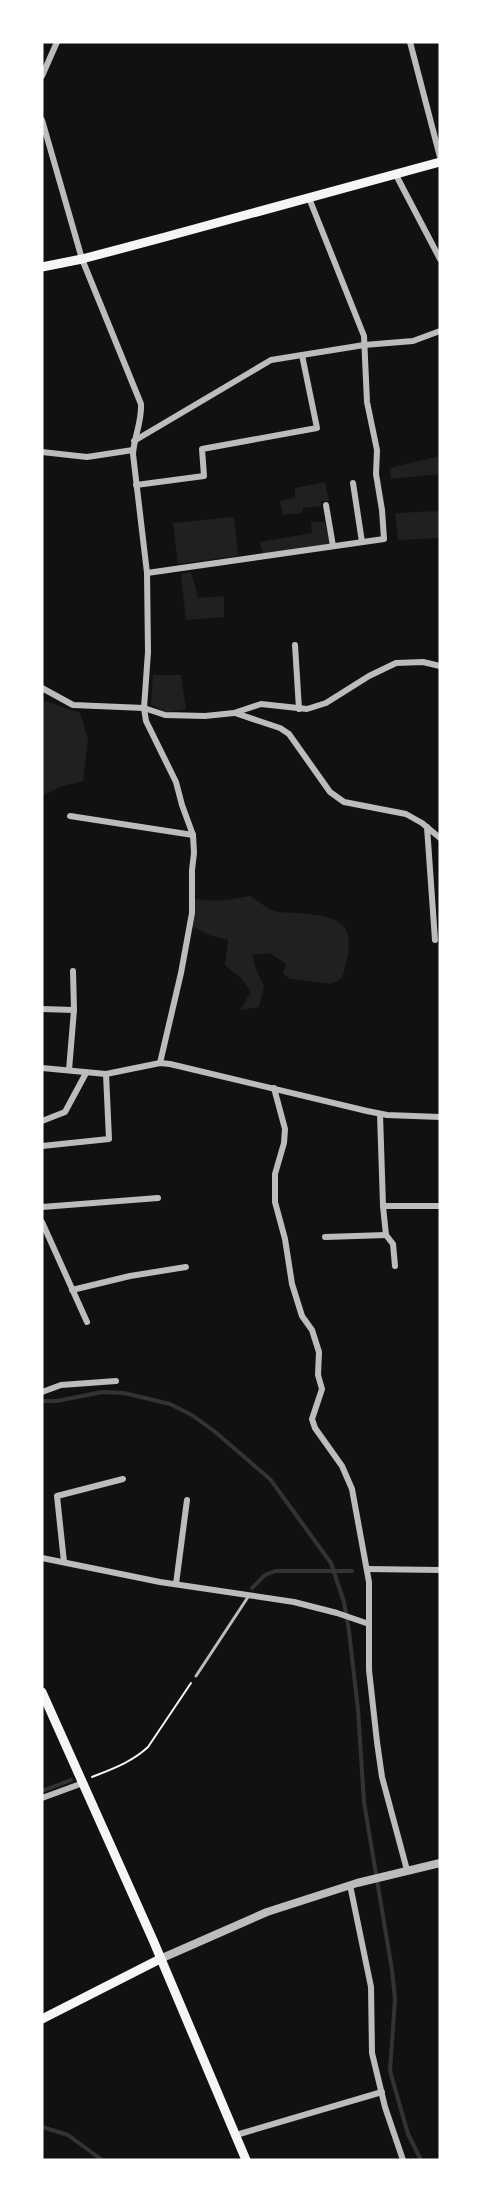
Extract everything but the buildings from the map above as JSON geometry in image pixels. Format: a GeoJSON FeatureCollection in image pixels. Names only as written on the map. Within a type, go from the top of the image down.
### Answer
{"type":"FeatureCollection","features":[{"type":"Feature","properties":{"kind":"main road"},"geometry":{"type":"LineString","coordinates":[[42,267],[82,259],[440,162]]}},
{"type":"Feature","properties":{"kind":"main road"},"geometry":{"type":"LineString","coordinates":[[42,1692],[86,1780],[246,2160]]}},
{"type":"Feature","properties":{"kind":"main road"},"geometry":{"type":"LineString","coordinates":[[42,2019],[160,1959]]}},
{"type":"Feature","properties":{"kind":"street"},"geometry":{"type":"LineString","coordinates":[[42,76],[57,42]]}},
{"type":"Feature","properties":{"kind":"street"},"geometry":{"type":"LineString","coordinates":[[410,42],[440,157]]}},
{"type":"Feature","properties":{"kind":"street"},"geometry":{"type":"LineString","coordinates":[[42,120],[82,259],[141,404],[142,416],[133,450],[147,573],[148,652],[144,708],[146,721],[176,782],[193,835],[192,913],[160,1063]]}},
{"type":"Feature","properties":{"kind":"street"},"geometry":{"type":"LineString","coordinates":[[396,175],[440,259]]}},
{"type":"Feature","properties":{"kind":"street"},"geometry":{"type":"LineString","coordinates":[[147,573],[384,539],[376,474],[377,450],[367,402],[364,336],[309,198]]}},
{"type":"Feature","properties":{"kind":"street"},"geometry":{"type":"LineString","coordinates":[[134,441],[271,360],[364,345],[413,341],[440,331]]}},
{"type":"Feature","properties":{"kind":"street"},"geometry":{"type":"LineString","coordinates":[[136,485],[204,476],[202,449],[316,428],[302,354]]}},
{"type":"Feature","properties":{"kind":"street"},"geometry":{"type":"LineString","coordinates":[[42,452],[87,457],[133,450]]}},
{"type":"Feature","properties":{"kind":"street"},"geometry":{"type":"LineString","coordinates":[[353,483],[362,542]]}},
{"type":"Feature","properties":{"kind":"street"},"geometry":{"type":"LineString","coordinates":[[326,505],[333,546]]}},
{"type":"Feature","properties":{"kind":"street"},"geometry":{"type":"LineString","coordinates":[[295,645],[299,710]]}},
{"type":"Feature","properties":{"kind":"street"},"geometry":{"type":"LineString","coordinates":[[42,687],[73,705],[144,708],[165,716],[205,716],[234,713],[261,704],[307,710],[326,703],[369,676],[396,663],[423,662],[440,666]]}},
{"type":"Feature","properties":{"kind":"street"},"geometry":{"type":"LineString","coordinates":[[234,713],[280,728],[290,734],[330,792],[344,802],[406,814],[440,838]]}},
{"type":"Feature","properties":{"kind":"street"},"geometry":{"type":"LineString","coordinates":[[70,816],[193,835]]}},
{"type":"Feature","properties":{"kind":"street"},"geometry":{"type":"LineString","coordinates":[[427,827],[435,940]]}},
{"type":"Feature","properties":{"kind":"street"},"geometry":{"type":"LineString","coordinates":[[69,1070],[74,1010],[73,971]]}},
{"type":"Feature","properties":{"kind":"street"},"geometry":{"type":"LineString","coordinates":[[42,1009],[74,1010]]}},
{"type":"Feature","properties":{"kind":"street"},"geometry":{"type":"LineString","coordinates":[[42,1068],[106,1074],[160,1063],[185,1066],[380,1114],[440,1118]]}},
{"type":"Feature","properties":{"kind":"street"},"geometry":{"type":"LineString","coordinates":[[42,1121],[65,1112],[86,1073]]}},
{"type":"Feature","properties":{"kind":"street"},"geometry":{"type":"LineString","coordinates":[[42,1146],[109,1139],[106,1074]]}},
{"type":"Feature","properties":{"kind":"street"},"geometry":{"type":"LineString","coordinates":[[274,1088],[285,1129],[284,1143],[275,1174],[275,1202],[285,1239],[292,1284],[302,1316],[312,1330],[319,1352],[318,1376],[322,1389],[312,1419],[315,1428],[342,1466],[352,1489],[367,1569],[369,1670],[382,1778],[407,1870]]}},
{"type":"Feature","properties":{"kind":"street"},"geometry":{"type":"LineString","coordinates":[[380,1114],[383,1206],[386,1235],[393,1244],[395,1266]]}},
{"type":"Feature","properties":{"kind":"street"},"geometry":{"type":"LineString","coordinates":[[42,1207],[158,1198]]}},
{"type":"Feature","properties":{"kind":"street"},"geometry":{"type":"LineString","coordinates":[[383,1206],[440,1206]]}},
{"type":"Feature","properties":{"kind":"street"},"geometry":{"type":"LineString","coordinates":[[42,1222],[87,1322]]}},
{"type":"Feature","properties":{"kind":"street"},"geometry":{"type":"LineString","coordinates":[[325,1237],[386,1235]]}},
{"type":"Feature","properties":{"kind":"street"},"geometry":{"type":"LineString","coordinates":[[72,1290],[130,1276],[186,1267]]}},
{"type":"Feature","properties":{"kind":"street"},"geometry":{"type":"LineString","coordinates":[[42,1392],[61,1384],[82,1385],[116,1381]]}},
{"type":"Feature","properties":{"kind":"street"},"geometry":{"type":"LineString","coordinates":[[64,1562],[57,1497],[123,1479]]}},
{"type":"Feature","properties":{"kind":"street"},"geometry":{"type":"LineString","coordinates":[[176,1584],[187,1500]]}},
{"type":"Feature","properties":{"kind":"street"},"geometry":{"type":"LineString","coordinates":[[42,1558],[176,1584],[249,1594],[337,1613],[369,1624]]}},
{"type":"Feature","properties":{"kind":"street"},"geometry":{"type":"LineString","coordinates":[[367,1569],[440,1570]]}},
{"type":"Feature","properties":{"kind":"street"},"geometry":{"type":"LineString","coordinates":[[42,1798],[86,1780]]}},
{"type":"Feature","properties":{"kind":"street"},"geometry":{"type":"LineString","coordinates":[[160,1959],[267,1912],[354,1884],[440,1863]]}},
{"type":"Feature","properties":{"kind":"street"},"geometry":{"type":"LineString","coordinates":[[354,1884],[371,1987],[372,2053],[392,2130],[403,2160]]}},
{"type":"Feature","properties":{"kind":"street"},"geometry":{"type":"LineString","coordinates":[[236,2135],[382,2092]]}},
{"type":"Feature","properties":{"kind":"lane"},"geometry":{"type":"LineString","coordinates":[[196,1676],[249,1594]]}},
{"type":"Feature","properties":{"kind":"path"},"geometry":{"type":"LineString","coordinates":[[86,1780],[141,1754],[196,1676]]}},
{"type":"Feature","properties":{"kind":"shaded area"},"geometry":{"type":"Polygon","coordinates":[[[440,456],[440,474],[391,479],[390,468],[440,456]]]}},
{"type":"Feature","properties":{"kind":"shaded area"},"geometry":{"type":"Polygon","coordinates":[[[325,482],[329,501],[321,501],[321,506],[303,508],[302,513],[283,515],[280,501],[295,498],[295,488],[325,482]]]}},
{"type":"Feature","properties":{"kind":"shaded area"},"geometry":{"type":"Polygon","coordinates":[[[440,511],[440,538],[398,540],[395,513],[440,511]]]}},
{"type":"Feature","properties":{"kind":"shaded area"},"geometry":{"type":"Polygon","coordinates":[[[234,517],[238,556],[178,564],[173,523],[234,517]]]}},
{"type":"Feature","properties":{"kind":"shaded area"},"geometry":{"type":"Polygon","coordinates":[[[311,522],[325,522],[330,544],[263,554],[260,542],[312,533],[311,522]]]}},
{"type":"Feature","properties":{"kind":"shaded area"},"geometry":{"type":"Polygon","coordinates":[[[191,572],[198,598],[224,596],[224,617],[186,620],[181,574],[191,572]]]}},
{"type":"Feature","properties":{"kind":"shaded area"},"geometry":{"type":"Polygon","coordinates":[[[153,675],[181,675],[186,709],[167,712],[151,705],[153,675]]]}},
{"type":"Feature","properties":{"kind":"shaded area"},"geometry":{"type":"Polygon","coordinates":[[[42,700],[80,713],[88,739],[83,781],[60,787],[43,795],[42,799],[42,700]]]}},
{"type":"Feature","properties":{"kind":"shaded area"},"geometry":{"type":"Polygon","coordinates":[[[250,896],[274,911],[328,918],[345,927],[349,946],[342,978],[331,984],[290,979],[283,974],[286,964],[270,953],[253,955],[255,967],[264,986],[259,1007],[240,1010],[251,992],[241,978],[225,965],[228,940],[209,935],[187,924],[192,898],[214,901],[250,896]]]}},
{"type":"Feature","properties":{"kind":"waterway"},"geometry":{"type":"LineString","coordinates":[[42,1401],[57,1401],[102,1392],[124,1393],[170,1404],[192,1415],[270,1479],[331,1563],[344,1602],[349,1631],[358,1710],[364,1802],[392,1970],[395,1999],[390,2071],[408,2134],[421,2160]]}},
{"type":"Feature","properties":{"kind":"waterway"},"geometry":{"type":"LineString","coordinates":[[252,1588],[265,1575],[275,1571],[352,1571]]}},
{"type":"Feature","properties":{"kind":"waterway"},"geometry":{"type":"LineString","coordinates":[[42,1791],[71,1780]]}},
{"type":"Feature","properties":{"kind":"waterway"},"geometry":{"type":"LineString","coordinates":[[42,2127],[68,2135],[102,2160]]}}]}
